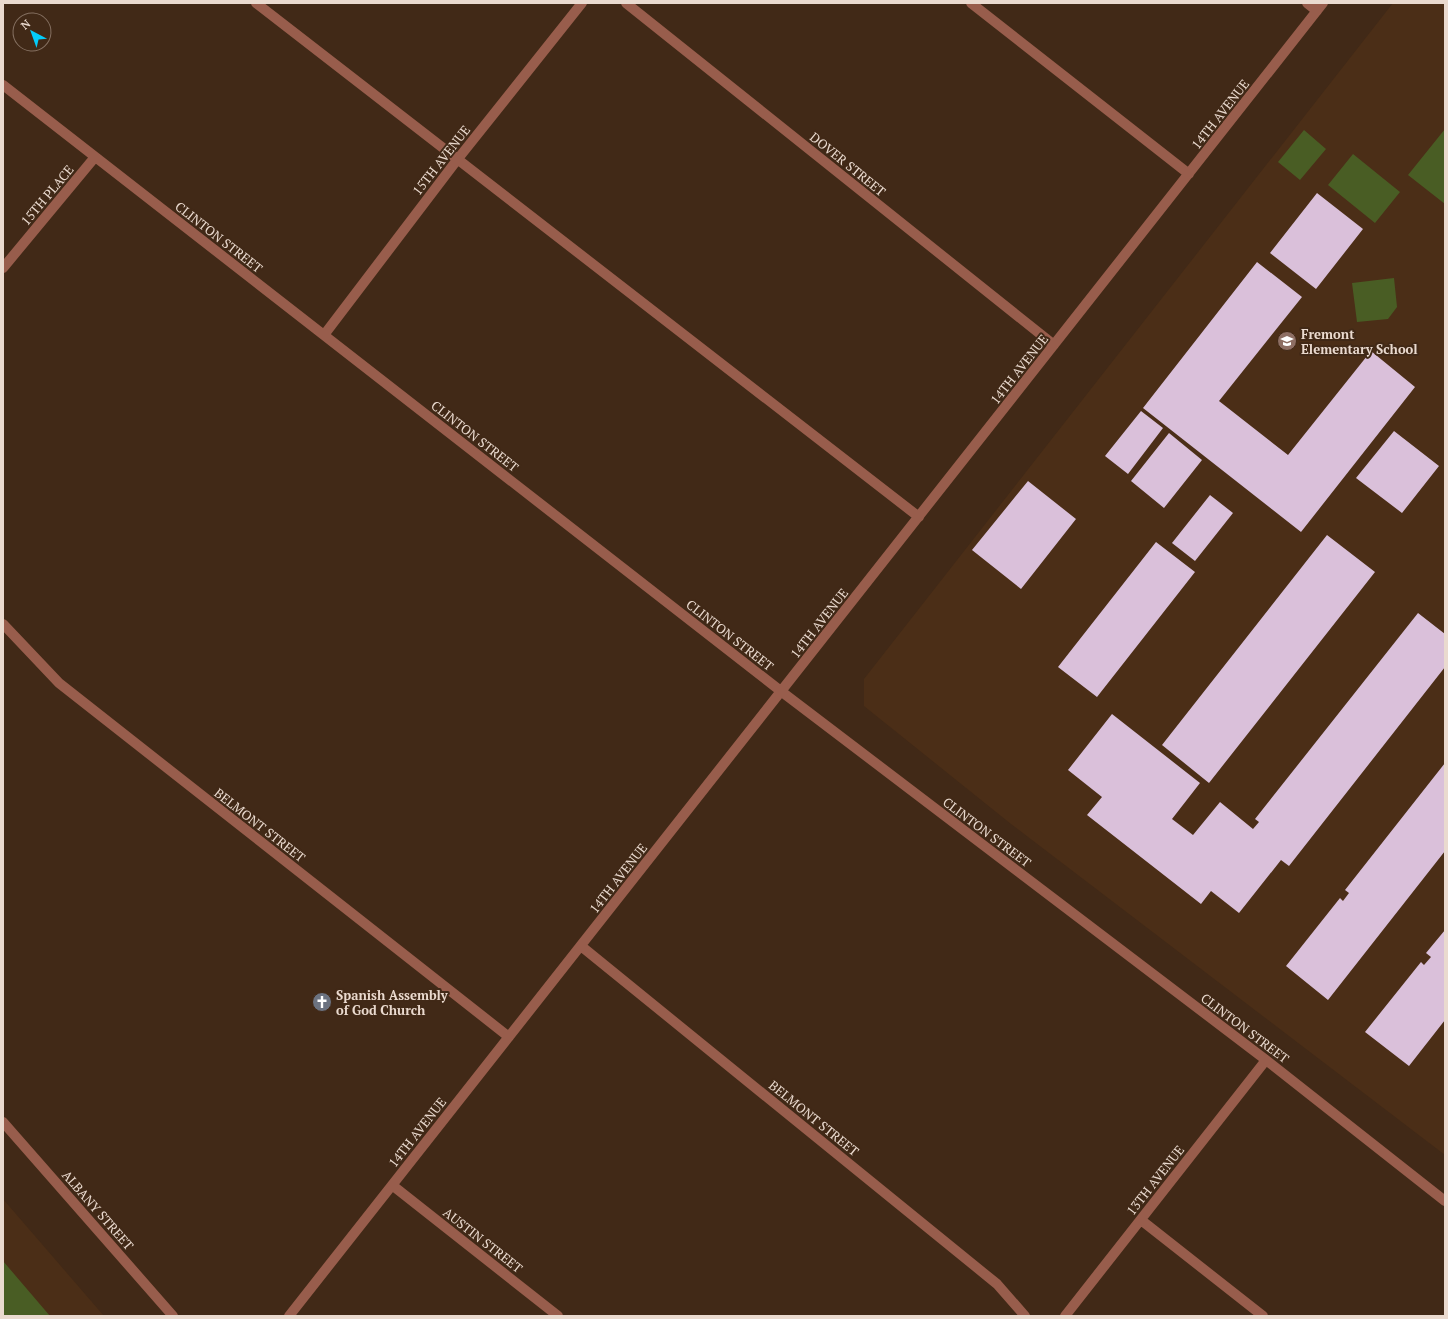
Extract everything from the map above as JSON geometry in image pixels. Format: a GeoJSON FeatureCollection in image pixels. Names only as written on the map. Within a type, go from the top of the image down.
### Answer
{"type":"FeatureCollection","features":[{"type":"Feature","properties":{"kind":"street"},"geometry":{"type":"LineString","coordinates":[[256,3],[456,160],[919,517]]}},
{"type":"Feature","properties":{"kind":"street","name":"15TH AVENUE"},"geometry":{"type":"LineString","coordinates":[[324,334],[456,160],[582,3]]}},
{"type":"Feature","properties":{"kind":"street","name":"DOVER STREET"},"geometry":{"type":"LineString","coordinates":[[626,3],[1054,345]]}},
{"type":"Feature","properties":{"kind":"street"},"geometry":{"type":"LineString","coordinates":[[971,3],[1190,174]]}},
{"type":"Feature","properties":{"kind":"street"},"geometry":{"type":"LineString","coordinates":[[1307,3],[1320,7]]}},
{"type":"Feature","properties":{"kind":"street","name":"14TH AVENUE"},"geometry":{"type":"LineString","coordinates":[[289,1316],[1190,174],[1320,7]]}},
{"type":"Feature","properties":{"kind":"street","name":"CLINTON STREET"},"geometry":{"type":"LineString","coordinates":[[3,85],[782,692],[1266,1060],[1445,1201]]}},
{"type":"Feature","properties":{"kind":"street","name":"15TH PLACE"},"geometry":{"type":"LineString","coordinates":[[3,268],[95,157]]}},
{"type":"Feature","properties":{"kind":"street","name":"BELMONT STREET"},"geometry":{"type":"LineString","coordinates":[[3,624],[59,683],[509,1037]]}},
{"type":"Feature","properties":{"kind":"street","name":"BELMONT STREET"},"geometry":{"type":"LineString","coordinates":[[580,946],[997,1284],[1025,1316]]}},
{"type":"Feature","properties":{"kind":"street","name":"13TH AVENUE"},"geometry":{"type":"LineString","coordinates":[[1065,1316],[1266,1060]]}},
{"type":"Feature","properties":{"kind":"street","name":"ALBANY STREET"},"geometry":{"type":"LineString","coordinates":[[3,1122],[173,1316]]}},
{"type":"Feature","properties":{"kind":"street","name":"AUSTIN STREET"},"geometry":{"type":"LineString","coordinates":[[392,1185],[558,1316]]}},
{"type":"Feature","properties":{"kind":"street"},"geometry":{"type":"LineString","coordinates":[[1141,1220],[1263,1316]]}},
{"type":"Feature","properties":{"kind":"shaded area","name":"Fremont Elementary School"},"geometry":{"type":"Polygon","coordinates":[[[1393,3],[1445,3],[1445,1155],[1011,824],[864,706],[864,679],[1393,3]]]}},
{"type":"Feature","properties":{"kind":"shaded area"},"geometry":{"type":"Polygon","coordinates":[[[3,1199],[104,1316],[3,1316],[3,1199]]]}},
{"type":"Feature","properties":{"kind":"green space"},"geometry":{"type":"Polygon","coordinates":[[[1445,129],[1445,204],[1408,175],[1445,129]]]}},
{"type":"Feature","properties":{"kind":"green space"},"geometry":{"type":"Polygon","coordinates":[[[1304,130],[1326,149],[1300,180],[1278,162],[1304,130]]]}},
{"type":"Feature","properties":{"kind":"green space"},"geometry":{"type":"Polygon","coordinates":[[[1353,154],[1400,192],[1375,223],[1328,185],[1353,154]]]}},
{"type":"Feature","properties":{"kind":"green space"},"geometry":{"type":"Polygon","coordinates":[[[1394,278],[1397,307],[1388,319],[1357,322],[1352,283],[1394,278]]]}},
{"type":"Feature","properties":{"kind":"green space"},"geometry":{"type":"Polygon","coordinates":[[[3,1261],[50,1316],[3,1316],[3,1261]]]}},
{"type":"Feature","properties":{"kind":"building"},"geometry":{"type":"Polygon","coordinates":[[[1317,193],[1363,229],[1316,289],[1270,253],[1317,193]]]}},
{"type":"Feature","properties":{"kind":"building"},"geometry":{"type":"Polygon","coordinates":[[[1257,262],[1302,297],[1219,401],[1288,455],[1371,351],[1415,387],[1301,532],[1143,408],[1257,262]]]}},
{"type":"Feature","properties":{"kind":"building"},"geometry":{"type":"Polygon","coordinates":[[[1141,411],[1163,428],[1128,474],[1105,456],[1141,411]]]}},
{"type":"Feature","properties":{"kind":"building"},"geometry":{"type":"Polygon","coordinates":[[[1394,431],[1439,466],[1402,513],[1356,478],[1394,431]]]}},
{"type":"Feature","properties":{"kind":"building"},"geometry":{"type":"Polygon","coordinates":[[[1169,433],[1202,460],[1164,508],[1131,481],[1169,433]]]}},
{"type":"Feature","properties":{"kind":"building"},"geometry":{"type":"Polygon","coordinates":[[[1028,481],[1076,519],[1021,589],[972,550],[1028,481]]]}},
{"type":"Feature","properties":{"kind":"building"},"geometry":{"type":"Polygon","coordinates":[[[1210,495],[1233,513],[1195,561],[1172,543],[1210,495]]]}},
{"type":"Feature","properties":{"kind":"building"},"geometry":{"type":"Polygon","coordinates":[[[1327,535],[1375,572],[1209,783],[1162,745],[1327,535]]]}},
{"type":"Feature","properties":{"kind":"building"},"geometry":{"type":"Polygon","coordinates":[[[1156,542],[1195,572],[1097,697],[1058,667],[1156,542]]]}},
{"type":"Feature","properties":{"kind":"building"},"geometry":{"type":"Polygon","coordinates":[[[1418,613],[1445,634],[1445,667],[1289,866],[1281,860],[1239,913],[1211,891],[1201,904],[1087,815],[1102,797],[1068,770],[1112,714],[1200,783],[1172,819],[1193,835],[1220,802],[1253,829],[1259,822],[1255,819],[1418,613]]]}},
{"type":"Feature","properties":{"kind":"building"},"geometry":{"type":"Polygon","coordinates":[[[1445,763],[1445,851],[1328,1000],[1286,966],[1340,898],[1343,901],[1349,893],[1345,890],[1445,763]]]}},
{"type":"Feature","properties":{"kind":"building"},"geometry":{"type":"Polygon","coordinates":[[[1445,930],[1445,1020],[1409,1066],[1365,1032],[1421,962],[1424,965],[1431,957],[1426,953],[1445,930]]]}},
{"type":"Feature","properties":{"kind":"place","name":"Fremont Elementary School"},"geometry":{"type":"Point","coordinates":[1287,341]}},
{"type":"Feature","properties":{"kind":"place","name":"Spanish Assembly of God Church"},"geometry":{"type":"Point","coordinates":[322,1002]}}]}
